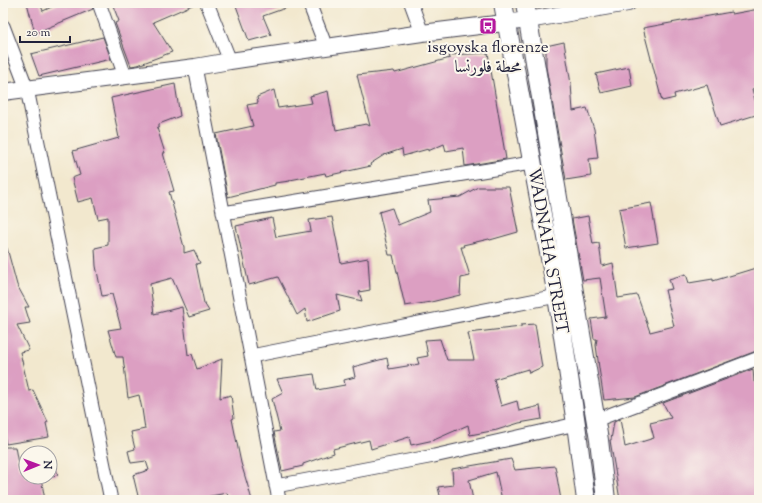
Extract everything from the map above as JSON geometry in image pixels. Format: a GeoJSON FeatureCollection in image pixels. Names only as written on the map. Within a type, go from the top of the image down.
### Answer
{"type":"FeatureCollection","features":[{"type":"Feature","properties":{"kind":"main road","name":"WADNAHA STREET"},"geometry":{"type":"LineString","coordinates":[[503,3],[556,296],[586,500]]}},
{"type":"Feature","properties":{"kind":"main road"},"geometry":{"type":"LineString","coordinates":[[526,12],[596,420],[606,500]]}},
{"type":"Feature","properties":{"kind":"street"},"geometry":{"type":"LineString","coordinates":[[99,3],[125,76]]}},
{"type":"Feature","properties":{"kind":"street"},"geometry":{"type":"LineString","coordinates":[[207,3],[230,61]]}},
{"type":"Feature","properties":{"kind":"street"},"geometry":{"type":"LineString","coordinates":[[309,3],[326,47]]}},
{"type":"Feature","properties":{"kind":"street"},"geometry":{"type":"LineString","coordinates":[[411,3],[422,33]]}},
{"type":"Feature","properties":{"kind":"street"},"geometry":{"type":"LineString","coordinates":[[3,92],[195,67],[422,33],[506,23],[526,12],[628,3]]}},
{"type":"Feature","properties":{"kind":"street"},"geometry":{"type":"LineString","coordinates":[[3,26],[27,89],[111,500]]}},
{"type":"Feature","properties":{"kind":"street"},"geometry":{"type":"LineString","coordinates":[[195,67],[279,500]]}},
{"type":"Feature","properties":{"kind":"street"},"geometry":{"type":"LineString","coordinates":[[223,212],[531,163]]}},
{"type":"Feature","properties":{"kind":"street"},"geometry":{"type":"LineString","coordinates":[[251,356],[556,296]]}},
{"type":"Feature","properties":{"kind":"street"},"geometry":{"type":"LineString","coordinates":[[596,420],[759,358]]}},
{"type":"Feature","properties":{"kind":"street"},"geometry":{"type":"LineString","coordinates":[[276,486],[434,456],[576,424]]}},
{"type":"Feature","properties":{"kind":"building"},"geometry":{"type":"Polygon","coordinates":[[[27,3],[40,3],[43,11],[60,3],[91,3],[93,9],[35,33],[27,3]]]}},
{"type":"Feature","properties":{"kind":"building"},"geometry":{"type":"Polygon","coordinates":[[[112,3],[197,3],[153,22],[172,52],[138,65],[131,66],[115,23],[119,21],[112,3]]]}},
{"type":"Feature","properties":{"kind":"building"},"geometry":{"type":"Polygon","coordinates":[[[235,3],[294,3],[294,5],[263,16],[271,35],[249,41],[235,3]]]}},
{"type":"Feature","properties":{"kind":"building"},"geometry":{"type":"Polygon","coordinates":[[[759,9],[759,87],[752,89],[759,114],[720,126],[707,85],[674,94],[675,98],[662,101],[643,28],[731,12],[732,14],[759,9]]]}},
{"type":"Feature","properties":{"kind":"building"},"geometry":{"type":"Polygon","coordinates":[[[103,37],[111,59],[39,76],[31,54],[103,37]]]}},
{"type":"Feature","properties":{"kind":"building"},"geometry":{"type":"Polygon","coordinates":[[[564,42],[571,84],[573,111],[587,108],[594,129],[598,158],[589,159],[591,176],[566,180],[546,67],[546,46],[564,42]]]}},
{"type":"Feature","properties":{"kind":"building"},"geometry":{"type":"Polygon","coordinates":[[[488,53],[506,159],[465,166],[463,148],[446,151],[444,144],[428,151],[428,149],[403,156],[402,149],[384,155],[370,164],[371,166],[326,176],[325,173],[275,183],[275,185],[228,197],[216,134],[253,126],[247,105],[258,103],[257,97],[274,90],[278,108],[312,103],[310,96],[328,91],[336,130],[366,124],[370,126],[357,75],[394,71],[395,73],[450,58],[449,55],[488,53]]]}},
{"type":"Feature","properties":{"kind":"building"},"geometry":{"type":"Polygon","coordinates":[[[629,67],[632,86],[601,93],[596,74],[629,67]]]}},
{"type":"Feature","properties":{"kind":"building"},"geometry":{"type":"Polygon","coordinates":[[[175,84],[180,116],[159,124],[159,127],[157,128],[165,153],[163,153],[174,191],[169,192],[184,247],[184,253],[194,250],[200,263],[196,264],[204,303],[209,311],[189,317],[172,278],[150,284],[154,314],[182,307],[188,355],[192,354],[197,369],[222,359],[220,398],[231,395],[234,418],[232,419],[241,463],[252,500],[229,500],[227,493],[195,500],[139,500],[133,475],[149,470],[146,461],[131,463],[128,451],[135,449],[131,432],[145,429],[142,409],[139,395],[128,398],[123,357],[116,357],[108,330],[121,328],[112,294],[102,296],[96,266],[95,248],[108,245],[108,217],[98,219],[93,198],[78,202],[72,178],[80,175],[73,151],[119,138],[111,98],[175,84]]]}},
{"type":"Feature","properties":{"kind":"building"},"geometry":{"type":"Polygon","coordinates":[[[478,187],[509,187],[518,232],[490,240],[463,245],[464,247],[461,247],[470,276],[461,278],[460,295],[405,306],[393,255],[389,255],[379,212],[392,208],[398,225],[430,212],[428,200],[460,197],[478,187]]]}},
{"type":"Feature","properties":{"kind":"building"},"geometry":{"type":"Polygon","coordinates":[[[651,203],[658,243],[626,248],[619,209],[651,203]]]}},
{"type":"Feature","properties":{"kind":"building"},"geometry":{"type":"Polygon","coordinates":[[[588,216],[593,244],[599,243],[602,266],[613,263],[618,298],[637,295],[650,332],[674,326],[665,290],[672,289],[669,279],[686,274],[689,283],[713,279],[713,281],[759,267],[759,350],[635,397],[604,400],[596,345],[597,339],[594,339],[591,319],[606,317],[600,278],[583,280],[572,219],[588,216]]]}},
{"type":"Feature","properties":{"kind":"building"},"geometry":{"type":"Polygon","coordinates":[[[332,217],[341,263],[368,258],[370,290],[359,292],[362,301],[337,295],[340,311],[307,322],[305,309],[297,315],[278,277],[249,285],[236,226],[272,218],[276,237],[311,231],[309,220],[332,217]]]}},
{"type":"Feature","properties":{"kind":"building"},"geometry":{"type":"Polygon","coordinates":[[[3,248],[7,248],[17,285],[29,307],[25,307],[30,323],[17,325],[29,350],[20,352],[29,391],[33,390],[48,422],[46,423],[49,437],[6,444],[3,430],[3,248]]]}},
{"type":"Feature","properties":{"kind":"building"},"geometry":{"type":"Polygon","coordinates":[[[535,324],[542,367],[529,373],[528,369],[494,379],[501,406],[517,401],[519,411],[540,406],[542,419],[470,435],[468,425],[434,440],[411,445],[409,437],[371,449],[369,440],[333,449],[334,453],[303,464],[303,466],[282,471],[274,432],[280,431],[272,399],[283,393],[277,379],[314,374],[317,390],[345,385],[344,380],[355,377],[353,367],[387,358],[389,369],[419,364],[417,358],[428,356],[425,340],[440,339],[447,360],[474,360],[468,333],[535,324]]]}},
{"type":"Feature","properties":{"kind":"building"},"geometry":{"type":"Polygon","coordinates":[[[753,369],[754,382],[759,381],[759,500],[620,500],[610,440],[614,422],[620,419],[625,447],[654,438],[650,423],[671,418],[663,403],[753,369]]]}},
{"type":"Feature","properties":{"kind":"building"},"geometry":{"type":"Polygon","coordinates":[[[3,447],[15,447],[18,464],[18,485],[42,485],[45,500],[3,500],[3,447]]]}},
{"type":"Feature","properties":{"kind":"building"},"geometry":{"type":"Polygon","coordinates":[[[511,459],[515,470],[555,466],[561,500],[502,500],[496,472],[469,480],[473,500],[441,500],[438,487],[453,485],[452,469],[511,459]]]}},
{"type":"Feature","properties":{"kind":"place","name":"isgoyska florenze محطة فلورنسا"},"geometry":{"type":"Point","coordinates":[488,26]}}]}
